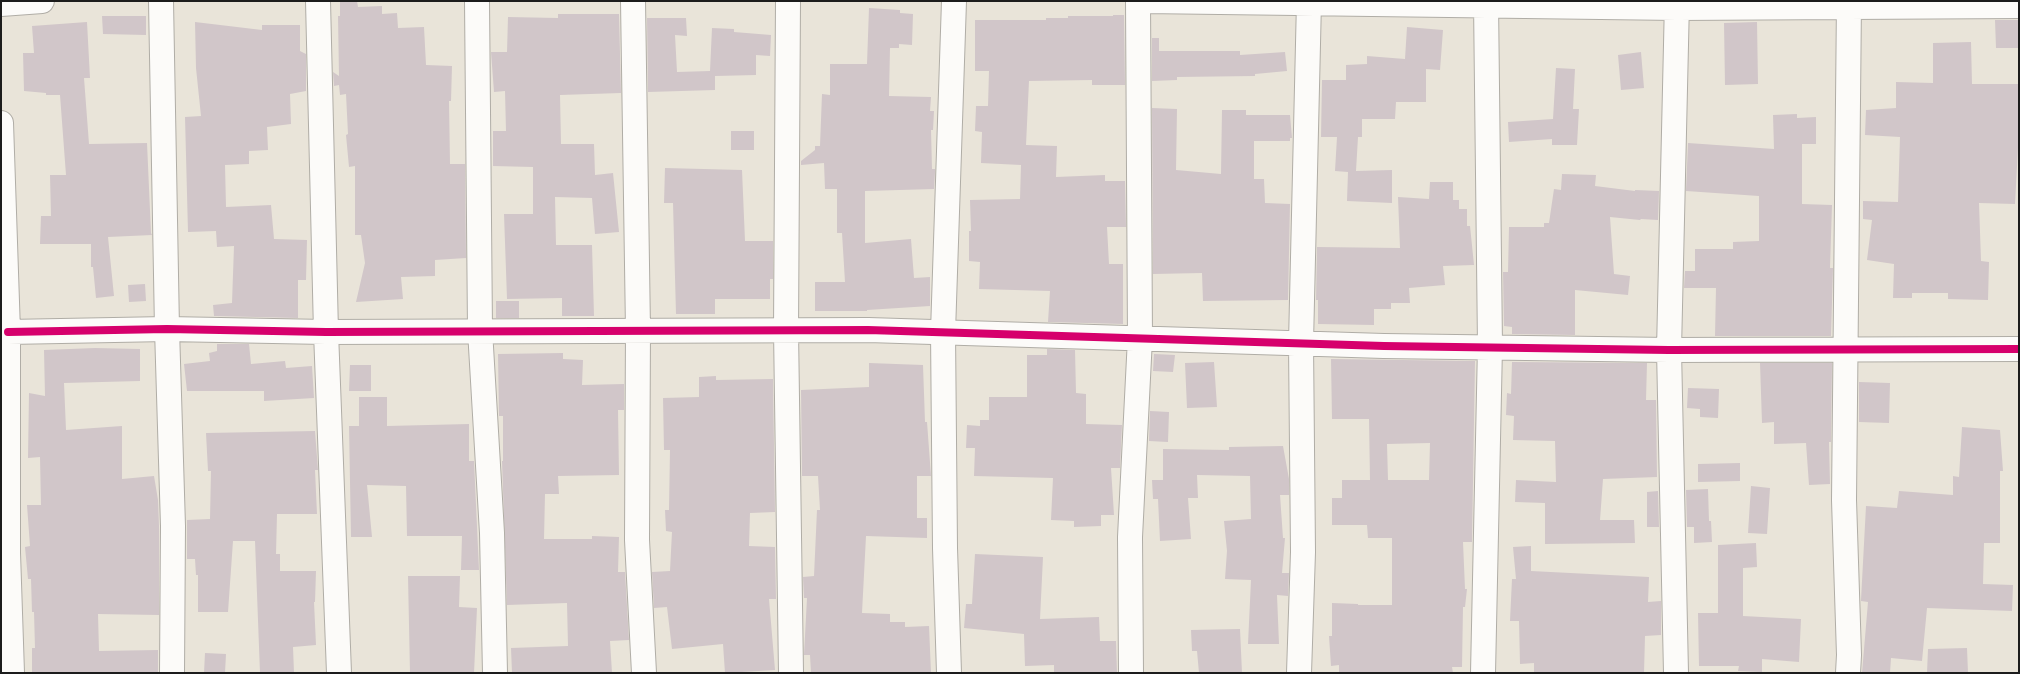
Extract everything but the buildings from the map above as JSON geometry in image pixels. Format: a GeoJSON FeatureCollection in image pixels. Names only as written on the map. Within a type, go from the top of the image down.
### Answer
{"type":"FeatureCollection","features":[{"type":"Feature","properties":{"kind":"street"},"geometry":{"type":"LineString","coordinates":[[1,4],[42,1]]}},
{"type":"Feature","properties":{"kind":"street"},"geometry":{"type":"LineString","coordinates":[[161,1],[173,526],[172,673]]}},
{"type":"Feature","properties":{"kind":"street"},"geometry":{"type":"LineString","coordinates":[[318,1],[326,332],[339,673]]}},
{"type":"Feature","properties":{"kind":"street"},"geometry":{"type":"LineString","coordinates":[[476,1],[480,330],[492,532],[495,673]]}},
{"type":"Feature","properties":{"kind":"street"},"geometry":{"type":"LineString","coordinates":[[633,1],[638,330],[637,540],[644,673]]}},
{"type":"Feature","properties":{"kind":"street"},"geometry":{"type":"LineString","coordinates":[[788,1],[786,330],[791,673]]}},
{"type":"Feature","properties":{"kind":"street"},"geometry":{"type":"LineString","coordinates":[[949,673],[945,548],[944,332],[954,1]]}},
{"type":"Feature","properties":{"kind":"street"},"geometry":{"type":"LineString","coordinates":[[1131,673],[1130,537],[1140,338],[1138,1]]}},
{"type":"Feature","properties":{"kind":"street"},"geometry":{"type":"LineString","coordinates":[[1144,1],[2019,6]]}},
{"type":"Feature","properties":{"kind":"street"},"geometry":{"type":"LineString","coordinates":[[1299,673],[1303,552],[1301,343],[1309,2]]}},
{"type":"Feature","properties":{"kind":"street"},"geometry":{"type":"LineString","coordinates":[[1483,673],[1490,346],[1486,3]]}},
{"type":"Feature","properties":{"kind":"street"},"geometry":{"type":"LineString","coordinates":[[1848,673],[1844,500],[1849,4]]}},
{"type":"Feature","properties":{"kind":"street"},"geometry":{"type":"LineString","coordinates":[[1676,673],[1669,350],[1677,5]]}},
{"type":"Feature","properties":{"kind":"street"},"geometry":{"type":"LineString","coordinates":[[1,123],[8,332],[8,553],[12,673]]}},
{"type":"Feature","properties":{"kind":"street"},"geometry":{"type":"LineString","coordinates":[[8,332],[167,329],[326,332],[786,330],[944,332],[1301,343],[1669,350],[2019,349]]}},
{"type":"Feature","properties":{"kind":"cycle path"},"geometry":{"type":"LineString","coordinates":[[8,332],[167,329],[326,332],[868,330],[1384,346],[1669,350],[2019,349]]}}]}
